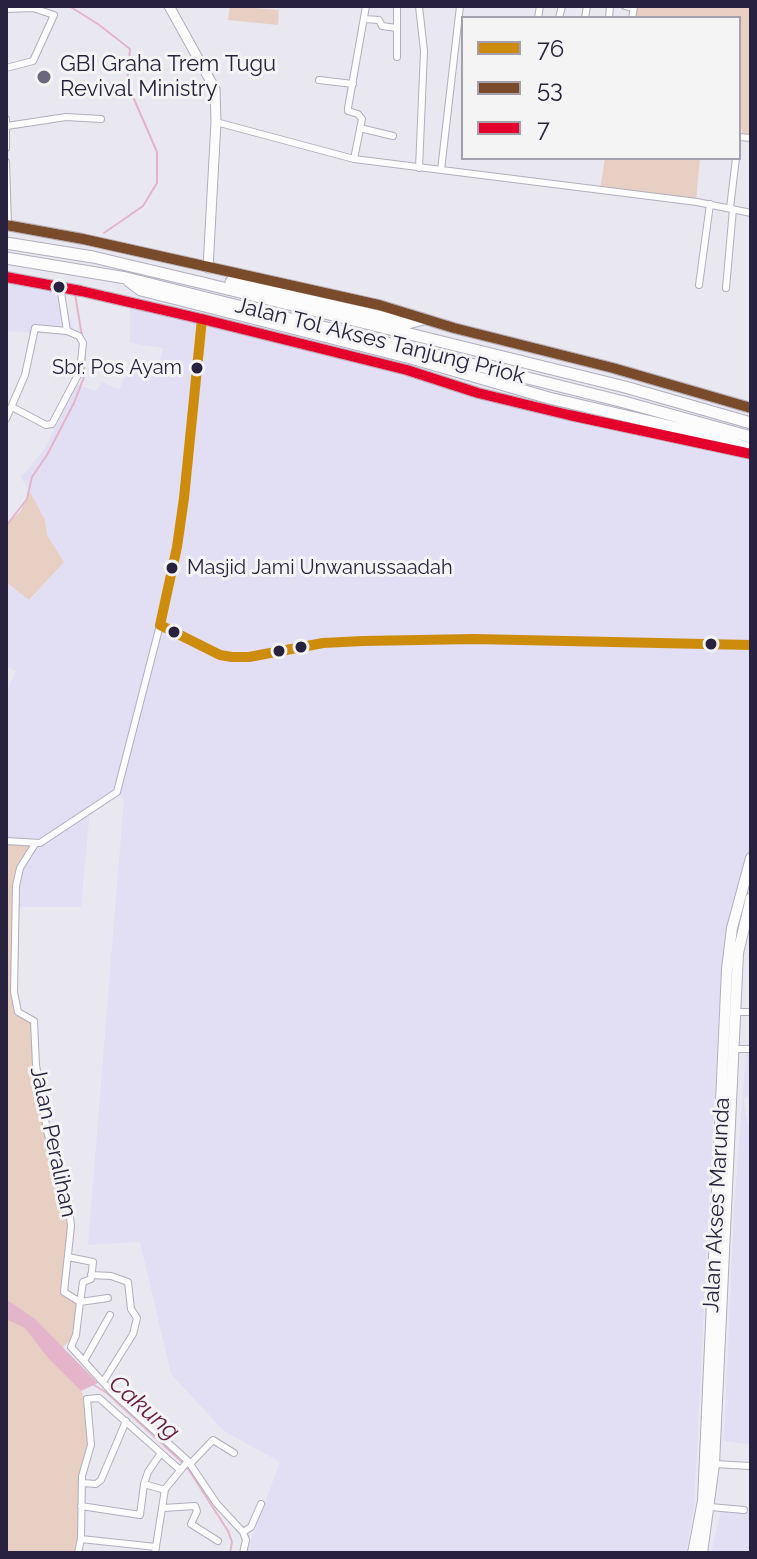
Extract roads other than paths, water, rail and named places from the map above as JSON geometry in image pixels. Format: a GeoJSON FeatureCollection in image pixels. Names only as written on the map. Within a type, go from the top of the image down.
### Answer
{"type":"FeatureCollection","features":[{"type":"Feature","properties":{"kind":"highway","name":"Jalan Tol Akses Tanjung Priok"},"geometry":{"type":"LineString","coordinates":[[6,243],[93,257],[207,284],[625,387],[751,423]]}},
{"type":"Feature","properties":{"kind":"highway","name":"Jalan Tol Akses Tanjung Priok"},"geometry":{"type":"LineString","coordinates":[[6,258],[126,278],[624,402],[750,447]]}},
{"type":"Feature","properties":{"kind":"highway"},"geometry":{"type":"LineString","coordinates":[[207,284],[221,280],[394,320],[414,323],[423,319]]}},
{"type":"Feature","properties":{"kind":"main road"},"geometry":{"type":"LineString","coordinates":[[169,6],[215,89],[208,268]]}},
{"type":"Feature","properties":{"kind":"main road"},"geometry":{"type":"LineString","coordinates":[[7,225],[379,305],[751,408]]}},
{"type":"Feature","properties":{"kind":"main road"},"geometry":{"type":"LineString","coordinates":[[6,277],[202,319],[407,370],[523,404],[750,447]]}},
{"type":"Feature","properties":{"kind":"main road","name":"Jalan Akses Marunda"},"geometry":{"type":"LineString","coordinates":[[693,1553],[703,1501],[727,969],[732,928],[751,858]]}},
{"type":"Feature","properties":{"kind":"main road","name":"Jalan Akses Marunda"},"geometry":{"type":"LineString","coordinates":[[702,1553],[714,1464],[736,1049],[738,953],[751,898]]}},
{"type":"Feature","properties":{"kind":"street"},"geometry":{"type":"LineString","coordinates":[[354,159],[361,116],[348,111],[366,6]]}},
{"type":"Feature","properties":{"kind":"street"},"geometry":{"type":"LineString","coordinates":[[397,6],[397,57]]}},
{"type":"Feature","properties":{"kind":"street"},"geometry":{"type":"LineString","coordinates":[[419,6],[424,51],[419,168]]}},
{"type":"Feature","properties":{"kind":"street"},"geometry":{"type":"LineString","coordinates":[[441,170],[460,6]]}},
{"type":"Feature","properties":{"kind":"street"},"geometry":{"type":"LineString","coordinates":[[6,9],[33,8],[54,15],[38,54],[31,63],[6,68]]}},
{"type":"Feature","properties":{"kind":"street"},"geometry":{"type":"LineString","coordinates":[[364,19],[379,20],[382,26],[397,28]]}},
{"type":"Feature","properties":{"kind":"street"},"geometry":{"type":"LineString","coordinates":[[319,80],[353,84]]}},
{"type":"Feature","properties":{"kind":"street"},"geometry":{"type":"LineString","coordinates":[[7,126],[66,117],[101,119]]}},
{"type":"Feature","properties":{"kind":"street"},"geometry":{"type":"LineString","coordinates":[[6,119],[6,148]]}},
{"type":"Feature","properties":{"kind":"street"},"geometry":{"type":"LineString","coordinates":[[216,122],[354,159],[710,204],[751,213]]}},
{"type":"Feature","properties":{"kind":"street"},"geometry":{"type":"LineString","coordinates":[[360,128],[393,136]]}},
{"type":"Feature","properties":{"kind":"street"},"geometry":{"type":"LineString","coordinates":[[726,288],[736,160]]}},
{"type":"Feature","properties":{"kind":"street"},"geometry":{"type":"LineString","coordinates":[[6,162],[7,225]]}},
{"type":"Feature","properties":{"kind":"street"},"geometry":{"type":"LineString","coordinates":[[699,285],[710,204]]}},
{"type":"Feature","properties":{"kind":"street"},"geometry":{"type":"LineString","coordinates":[[61,287],[67,331]]}},
{"type":"Feature","properties":{"kind":"street"},"geometry":{"type":"LineString","coordinates":[[6,841],[35,844],[117,792],[177,547],[202,319]]}},
{"type":"Feature","properties":{"kind":"street"},"geometry":{"type":"LineString","coordinates":[[6,419],[25,375],[35,328],[67,331],[79,336],[83,354],[75,383],[52,424],[46,425],[12,407]]}},
{"type":"Feature","properties":{"kind":"street"},"geometry":{"type":"LineString","coordinates":[[160,625],[220,655],[232,657],[249,657],[323,643],[363,641],[474,639],[751,645]]}},
{"type":"Feature","properties":{"kind":"street","name":"Jalan Peralihan"},"geometry":{"type":"LineString","coordinates":[[35,844],[20,868],[16,886],[14,992],[18,1012],[34,1021],[36,1065],[47,1131],[68,1199],[71,1226],[64,1292],[80,1302]]}},
{"type":"Feature","properties":{"kind":"street"},"geometry":{"type":"LineString","coordinates":[[737,1012],[751,1012]]}},
{"type":"Feature","properties":{"kind":"street"},"geometry":{"type":"LineString","coordinates":[[736,1049],[751,1049]]}},
{"type":"Feature","properties":{"kind":"street"},"geometry":{"type":"LineString","coordinates":[[68,1257],[92,1261],[91,1279],[83,1282],[76,1335],[71,1347],[103,1382],[126,1421],[161,1453],[185,1465]]}},
{"type":"Feature","properties":{"kind":"street"},"geometry":{"type":"LineString","coordinates":[[91,1275],[111,1276],[128,1282],[129,1299],[137,1318],[133,1334],[103,1382]]}},
{"type":"Feature","properties":{"kind":"street"},"geometry":{"type":"LineString","coordinates":[[80,1302],[108,1298]]}},
{"type":"Feature","properties":{"kind":"street"},"geometry":{"type":"LineString","coordinates":[[84,1361],[110,1315]]}},
{"type":"Feature","properties":{"kind":"street"},"geometry":{"type":"LineString","coordinates":[[78,1553],[82,1483],[91,1445],[86,1400],[98,1397],[121,1409],[185,1465],[243,1532],[246,1540],[243,1553]]}},
{"type":"Feature","properties":{"kind":"street"},"geometry":{"type":"LineString","coordinates":[[82,1483],[99,1482],[126,1421]]}},
{"type":"Feature","properties":{"kind":"street"},"geometry":{"type":"LineString","coordinates":[[81,1539],[155,1550],[165,1490],[185,1465],[213,1440],[234,1453]]}},
{"type":"Feature","properties":{"kind":"street"},"geometry":{"type":"LineString","coordinates":[[81,1506],[140,1515],[148,1472],[161,1453]]}},
{"type":"Feature","properties":{"kind":"street"},"geometry":{"type":"LineString","coordinates":[[714,1464],[751,1466]]}},
{"type":"Feature","properties":{"kind":"street"},"geometry":{"type":"LineString","coordinates":[[144,1484],[165,1490]]}},
{"type":"Feature","properties":{"kind":"street"},"geometry":{"type":"LineString","coordinates":[[243,1532],[251,1527],[261,1504]]}},
{"type":"Feature","properties":{"kind":"street"},"geometry":{"type":"LineString","coordinates":[[163,1508],[195,1506],[197,1511],[191,1524],[218,1541]]}},
{"type":"Feature","properties":{"kind":"street"},"geometry":{"type":"LineString","coordinates":[[710,1507],[744,1510]]}},
{"type":"Feature","properties":{"kind":"street"},"geometry":{"type":"LineString","coordinates":[[114,1553],[116,1542]]}},
{"type":"Feature","properties":{"kind":"waterway","name":"Cakung"},"geometry":{"type":"LineString","coordinates":[[69,6],[130,49],[127,83],[157,152],[157,183],[143,206],[104,233]]}},
{"type":"Feature","properties":{"kind":"waterway","name":"Cakung"},"geometry":{"type":"LineString","coordinates":[[75,294],[82,336]]}},
{"type":"Feature","properties":{"kind":"waterway","name":"Cakung"},"geometry":{"type":"LineString","coordinates":[[6,526],[27,499],[32,477],[74,403],[84,377],[85,350]]}},
{"type":"Feature","properties":{"kind":"waterway","name":"Cakung"},"geometry":{"type":"LineString","coordinates":[[94,1385],[107,1393],[182,1462]]}},
{"type":"Feature","properties":{"kind":"waterway","name":"Cakung"},"geometry":{"type":"LineString","coordinates":[[187,1467],[228,1531],[232,1542],[230,1553]]}},
{"type":"Feature","properties":{"kind":"place","name":"GBI Graha Trem Tugu Revival Ministry"},"geometry":{"type":"Point","coordinates":[44,77]}},
{"type":"Feature","properties":{"kind":"place","name":"Sbr. Pos Ayam"},"geometry":{"type":"Point","coordinates":[197,368]}},
{"type":"Feature","properties":{"kind":"place","name":"Masjid Jami Unwanussaadah"},"geometry":{"type":"Point","coordinates":[172,568]}}]}
